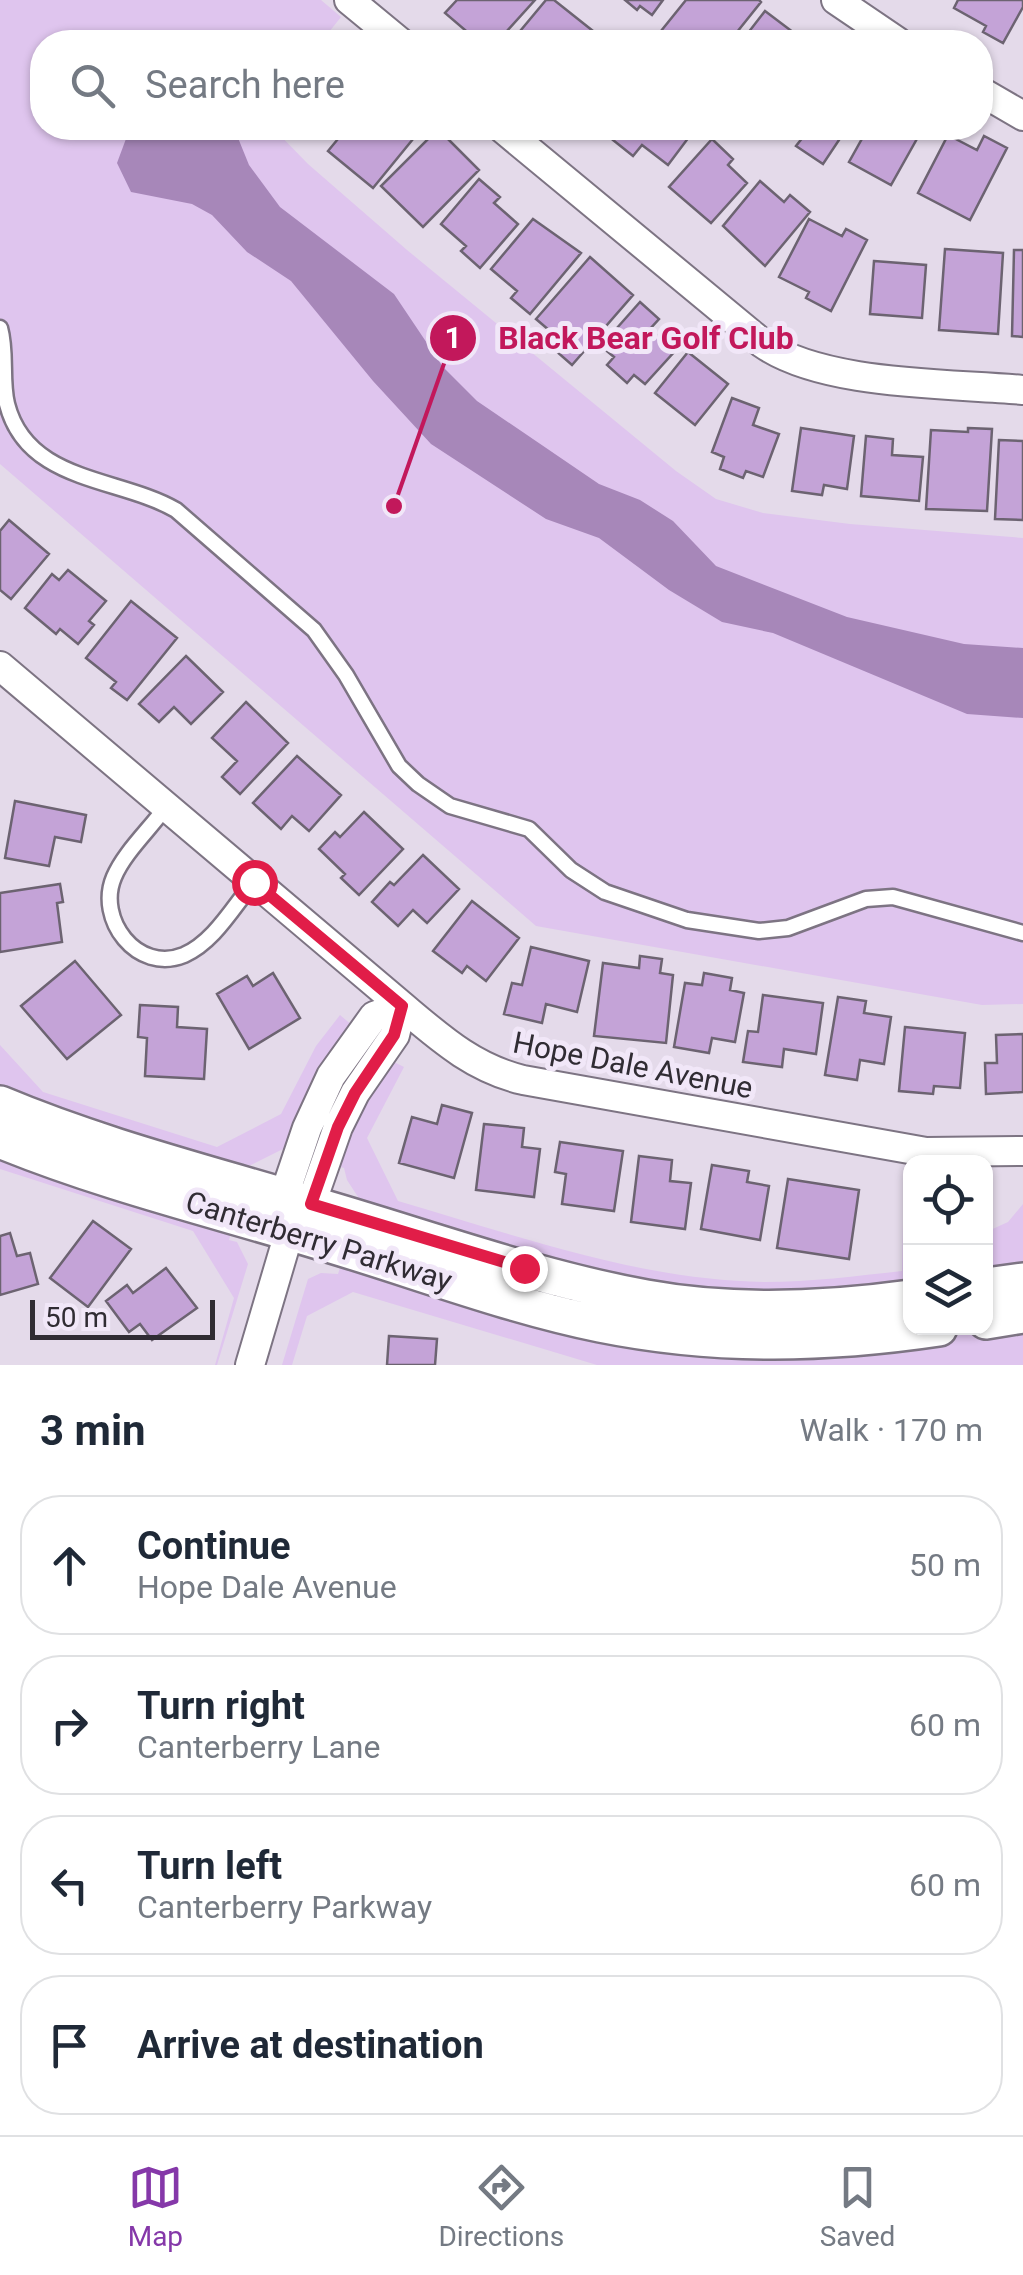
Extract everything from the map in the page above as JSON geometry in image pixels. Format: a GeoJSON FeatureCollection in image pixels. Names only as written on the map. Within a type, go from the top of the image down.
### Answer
{"type":"FeatureCollection","features":[{"type":"Feature","properties":{"kind":"street"},"geometry":{"type":"LineString","coordinates":[[350,0],[386,30]]}},
{"type":"Feature","properties":{"kind":"street"},"geometry":{"type":"LineString","coordinates":[[836,0],[880,30]]}},
{"type":"Feature","properties":{"kind":"street"},"geometry":{"type":"LineString","coordinates":[[993,99],[1023,116]]}},
{"type":"Feature","properties":{"kind":"street"},"geometry":{"type":"LineString","coordinates":[[517,140],[762,343],[787,358],[836,373],[1023,390]]}},
{"type":"Feature","properties":{"kind":"street","name":"Hope Dale Avenue"},"geometry":{"type":"LineString","coordinates":[[0,666],[402,1006],[485,1068],[523,1080],[957,1155]]}},
{"type":"Feature","properties":{"kind":"street"},"geometry":{"type":"LineString","coordinates":[[250,1365],[298,1200],[355,1093],[394,1035],[402,1006]]}},
{"type":"Feature","properties":{"kind":"street","name":"Canterberry Parkway"},"geometry":{"type":"LineString","coordinates":[[0,1104],[68,1129],[560,1279],[649,1298],[777,1308],[903,1299]]}},
{"type":"Feature","properties":{"kind":"street","name":"Canterberry Parkway"},"geometry":{"type":"LineString","coordinates":[[0,1140],[550,1312],[648,1332],[733,1341],[854,1339],[903,1333]]}},
{"type":"Feature","properties":{"kind":"street","name":"Hope Dale Avenue"},"geometry":{"type":"LineString","coordinates":[[990,1155],[1023,1150]]}},
{"type":"Feature","properties":{"kind":"street"},"geometry":{"type":"LineString","coordinates":[[993,1285],[1023,1281]]}},
{"type":"Feature","properties":{"kind":"street"},"geometry":{"type":"LineString","coordinates":[[993,1319],[1023,1315]]}},
{"type":"Feature","properties":{"kind":"lane"},"geometry":{"type":"LineString","coordinates":[[0,328],[8,410],[33,448],[49,462],[73,474],[155,498],[176,510],[292,609],[338,663],[399,766],[450,806],[520,824],[578,876],[605,892],[701,923],[779,930],[866,899],[893,897],[1023,933]]}},
{"type":"Feature","properties":{"kind":"lane"},"geometry":{"type":"LineString","coordinates":[[165,808],[112,882],[110,916],[124,940],[156,956],[182,956],[211,936],[254,882]]}},
{"type":"Feature","properties":{"kind":"shaded area"},"geometry":{"type":"Polygon","coordinates":[[[0,0],[321,0],[341,17],[331,30],[30,30],[30,140],[285,140],[407,250],[676,471],[716,499],[763,513],[1023,538],[1023,1004],[982,1005],[536,926],[0,464],[0,0]]]}},
{"type":"Feature","properties":{"kind":"shaded area"},"geometry":{"type":"Polygon","coordinates":[[[126,140],[239,140],[249,165],[280,207],[394,294],[443,367],[477,401],[599,484],[640,500],[673,521],[716,566],[847,617],[964,644],[1023,648],[1023,718],[967,714],[773,633],[722,622],[669,590],[599,538],[546,519],[431,444],[291,281],[247,252],[212,215],[192,204],[131,192],[117,163],[126,140]]]}},
{"type":"Feature","properties":{"kind":"shaded area"},"geometry":{"type":"Polygon","coordinates":[[[340,1015],[353,1026],[289,1150],[283,1149],[249,1166],[245,1173],[0,1094],[0,1045],[43,1092],[217,1147],[281,1114],[316,1046],[340,1015]]]}},
{"type":"Feature","properties":{"kind":"shaded area"},"geometry":{"type":"Polygon","coordinates":[[[390,1060],[404,1067],[367,1138],[398,1201],[625,1265],[765,1282],[902,1271],[903,1224],[903,1289],[686,1294],[358,1209],[360,1200],[344,1168],[336,1166],[347,1130],[390,1060]]]}},
{"type":"Feature","properties":{"kind":"shaded area"},"geometry":{"type":"Polygon","coordinates":[[[0,1152],[233,1226],[229,1240],[237,1242],[248,1264],[217,1365],[234,1298],[193,1231],[0,1169],[0,1152]]]}},
{"type":"Feature","properties":{"kind":"shaded area"},"geometry":{"type":"Polygon","coordinates":[[[1023,1204],[1023,1272],[993,1276],[993,1229],[1008,1222],[1023,1204]]]}},
{"type":"Feature","properties":{"kind":"shaded area"},"geometry":{"type":"Polygon","coordinates":[[[343,1259],[497,1306],[885,1346],[961,1335],[993,1335],[993,1330],[1023,1326],[1023,1365],[597,1365],[353,1292],[307,1316],[292,1365],[282,1365],[308,1279],[321,1273],[338,1274],[343,1259]]]}},
{"type":"Feature","properties":{"kind":"building"},"geometry":{"type":"Polygon","coordinates":[[[457,0],[535,0],[508,30],[465,30],[445,13],[457,0]]]}},
{"type":"Feature","properties":{"kind":"building"},"geometry":{"type":"Polygon","coordinates":[[[546,0],[554,0],[592,30],[521,30],[546,0]]]}},
{"type":"Feature","properties":{"kind":"building"},"geometry":{"type":"Polygon","coordinates":[[[625,0],[663,0],[652,15],[625,0]]]}},
{"type":"Feature","properties":{"kind":"building"},"geometry":{"type":"Polygon","coordinates":[[[686,0],[761,2],[739,30],[662,30],[686,0]]]}},
{"type":"Feature","properties":{"kind":"building"},"geometry":{"type":"Polygon","coordinates":[[[958,0],[1023,0],[1003,43],[993,38],[993,30],[984,30],[986,26],[954,8],[958,0]]]}},
{"type":"Feature","properties":{"kind":"building"},"geometry":{"type":"Polygon","coordinates":[[[765,11],[790,30],[750,30],[765,11]]]}},
{"type":"Feature","properties":{"kind":"building"},"geometry":{"type":"Polygon","coordinates":[[[337,140],[412,140],[373,188],[328,151],[337,140]]]}},
{"type":"Feature","properties":{"kind":"building"},"geometry":{"type":"Polygon","coordinates":[[[427,140],[449,140],[479,170],[423,227],[381,186],[427,140]]]}},
{"type":"Feature","properties":{"kind":"building"},"geometry":{"type":"Polygon","coordinates":[[[613,140],[687,140],[668,165],[642,145],[633,156],[613,140]]]}},
{"type":"Feature","properties":{"kind":"building"},"geometry":{"type":"Polygon","coordinates":[[[711,140],[733,159],[728,165],[747,183],[711,223],[669,187],[711,140]]]}},
{"type":"Feature","properties":{"kind":"building"},"geometry":{"type":"Polygon","coordinates":[[[801,140],[839,140],[823,164],[796,146],[801,140]]]}},
{"type":"Feature","properties":{"kind":"building"},"geometry":{"type":"Polygon","coordinates":[[[861,140],[916,140],[891,185],[849,162],[861,140]]]}},
{"type":"Feature","properties":{"kind":"building"},"geometry":{"type":"Polygon","coordinates":[[[945,140],[958,140],[977,150],[982,140],[992,140],[1007,148],[970,220],[918,193],[945,140]]]}},
{"type":"Feature","properties":{"kind":"building"},"geometry":{"type":"Polygon","coordinates":[[[479,179],[500,197],[494,203],[518,224],[480,268],[461,251],[466,246],[441,224],[479,179]]]}},
{"type":"Feature","properties":{"kind":"building"},"geometry":{"type":"Polygon","coordinates":[[[760,181],[784,202],[790,195],[810,212],[765,266],[723,226],[760,181]]]}},
{"type":"Feature","properties":{"kind":"building"},"geometry":{"type":"Polygon","coordinates":[[[533,219],[581,253],[530,314],[511,298],[517,291],[491,269],[533,219]]]}},
{"type":"Feature","properties":{"kind":"building"},"geometry":{"type":"Polygon","coordinates":[[[809,219],[842,236],[846,229],[867,240],[831,311],[806,298],[809,292],[779,277],[809,219]]]}},
{"type":"Feature","properties":{"kind":"building"},"geometry":{"type":"Polygon","coordinates":[[[945,249],[1003,253],[998,334],[939,330],[945,249]]]}},
{"type":"Feature","properties":{"kind":"building"},"geometry":{"type":"Polygon","coordinates":[[[1014,250],[1023,250],[1023,337],[1012,336],[1014,250]]]}},
{"type":"Feature","properties":{"kind":"building"},"geometry":{"type":"Polygon","coordinates":[[[590,257],[633,295],[572,365],[548,344],[556,336],[536,319],[590,257]]]}},
{"type":"Feature","properties":{"kind":"building"},"geometry":{"type":"Polygon","coordinates":[[[874,261],[926,265],[922,318],[870,314],[874,261]]]}},
{"type":"Feature","properties":{"kind":"building"},"geometry":{"type":"Polygon","coordinates":[[[640,302],[659,319],[650,329],[675,351],[645,384],[634,375],[627,383],[607,365],[614,357],[601,346],[640,302]]]}},
{"type":"Feature","properties":{"kind":"building"},"geometry":{"type":"Polygon","coordinates":[[[688,352],[728,384],[695,425],[655,393],[688,352]]]}},
{"type":"Feature","properties":{"kind":"building"},"geometry":{"type":"Polygon","coordinates":[[[732,398],[759,408],[753,425],[779,434],[763,477],[746,471],[743,478],[720,469],[724,457],[712,452],[732,398]]]}},
{"type":"Feature","properties":{"kind":"building"},"geometry":{"type":"Polygon","coordinates":[[[801,428],[854,436],[847,489],[824,485],[822,495],[792,491],[801,428]]]}},
{"type":"Feature","properties":{"kind":"building"},"geometry":{"type":"Polygon","coordinates":[[[968,428],[992,429],[987,511],[926,509],[931,430],[968,432],[968,428]]]}},
{"type":"Feature","properties":{"kind":"building"},"geometry":{"type":"Polygon","coordinates":[[[866,436],[893,439],[892,455],[923,457],[919,501],[861,496],[866,436]]]}},
{"type":"Feature","properties":{"kind":"building"},"geometry":{"type":"Polygon","coordinates":[[[999,440],[1023,441],[1023,520],[995,519],[999,440]]]}},
{"type":"Feature","properties":{"kind":"building"},"geometry":{"type":"Polygon","coordinates":[[[9,520],[49,554],[11,599],[0,590],[0,531],[9,520]]]}},
{"type":"Feature","properties":{"kind":"building"},"geometry":{"type":"Polygon","coordinates":[[[68,570],[106,601],[89,621],[94,625],[78,644],[60,629],[56,634],[25,608],[52,574],[59,580],[68,570]]]}},
{"type":"Feature","properties":{"kind":"building"},"geometry":{"type":"Polygon","coordinates":[[[131,601],[177,638],[127,700],[111,688],[116,682],[86,658],[131,601]]]}},
{"type":"Feature","properties":{"kind":"building"},"geometry":{"type":"Polygon","coordinates":[[[186,656],[223,692],[191,724],[174,707],[159,722],[139,704],[186,656]]]}},
{"type":"Feature","properties":{"kind":"building"},"geometry":{"type":"Polygon","coordinates":[[[246,702],[288,743],[240,794],[222,777],[237,761],[212,738],[246,702]]]}},
{"type":"Feature","properties":{"kind":"building"},"geometry":{"type":"Polygon","coordinates":[[[297,756],[341,795],[309,831],[292,816],[281,829],[253,803],[297,756]]]}},
{"type":"Feature","properties":{"kind":"building"},"geometry":{"type":"Polygon","coordinates":[[[15,801],[86,815],[81,842],[55,837],[49,866],[5,858],[15,801]]]}},
{"type":"Feature","properties":{"kind":"building"},"geometry":{"type":"Polygon","coordinates":[[[364,812],[403,849],[359,895],[341,878],[345,874],[319,849],[335,832],[340,837],[364,812]]]}},
{"type":"Feature","properties":{"kind":"building"},"geometry":{"type":"Polygon","coordinates":[[[423,855],[459,889],[427,923],[413,910],[398,926],[372,902],[423,855]]]}},
{"type":"Feature","properties":{"kind":"building"},"geometry":{"type":"Polygon","coordinates":[[[60,884],[63,902],[57,903],[62,942],[0,952],[0,893],[60,884]]]}},
{"type":"Feature","properties":{"kind":"building"},"geometry":{"type":"Polygon","coordinates":[[[472,901],[519,938],[486,981],[467,966],[462,973],[433,951],[472,901]]]}},
{"type":"Feature","properties":{"kind":"building"},"geometry":{"type":"Polygon","coordinates":[[[531,947],[589,961],[577,1012],[546,1004],[542,1023],[504,1014],[512,983],[522,985],[531,947]]]}},
{"type":"Feature","properties":{"kind":"building"},"geometry":{"type":"Polygon","coordinates":[[[640,956],[662,959],[660,973],[673,975],[666,1043],[594,1036],[603,963],[639,968],[640,956]]]}},
{"type":"Feature","properties":{"kind":"building"},"geometry":{"type":"Polygon","coordinates":[[[75,961],[121,1015],[67,1059],[21,1006],[75,961]]]}},
{"type":"Feature","properties":{"kind":"building"},"geometry":{"type":"Polygon","coordinates":[[[273,973],[300,1018],[249,1049],[217,994],[247,976],[253,986],[273,973]]]}},
{"type":"Feature","properties":{"kind":"building"},"geometry":{"type":"Polygon","coordinates":[[[704,973],[732,978],[730,990],[744,993],[735,1042],[712,1038],[709,1053],[674,1047],[685,983],[702,985],[704,973]]]}},
{"type":"Feature","properties":{"kind":"building"},"geometry":{"type":"Polygon","coordinates":[[[763,995],[823,1003],[816,1054],[784,1049],[782,1067],[743,1062],[748,1031],[758,1032],[763,995]]]}},
{"type":"Feature","properties":{"kind":"building"},"geometry":{"type":"Polygon","coordinates":[[[838,997],[866,1001],[864,1013],[891,1017],[884,1064],[860,1060],[857,1080],[825,1075],[838,997]]]}},
{"type":"Feature","properties":{"kind":"building"},"geometry":{"type":"Polygon","coordinates":[[[140,1005],[178,1007],[177,1027],[207,1029],[204,1079],[145,1076],[147,1038],[138,1037],[140,1005]]]}},
{"type":"Feature","properties":{"kind":"building"},"geometry":{"type":"Polygon","coordinates":[[[905,1027],[965,1033],[960,1088],[934,1086],[933,1094],[899,1091],[905,1027]]]}},
{"type":"Feature","properties":{"kind":"building"},"geometry":{"type":"Polygon","coordinates":[[[1023,1034],[1023,1092],[986,1094],[985,1063],[997,1063],[996,1035],[1023,1034]]]}},
{"type":"Feature","properties":{"kind":"building"},"geometry":{"type":"Polygon","coordinates":[[[442,1105],[472,1113],[454,1178],[399,1163],[412,1117],[437,1124],[442,1105]]]}},
{"type":"Feature","properties":{"kind":"building"},"geometry":{"type":"Polygon","coordinates":[[[484,1124],[524,1128],[522,1147],[540,1149],[534,1197],[476,1190],[484,1124]]]}},
{"type":"Feature","properties":{"kind":"building"},"geometry":{"type":"Polygon","coordinates":[[[560,1142],[623,1151],[614,1211],[562,1204],[566,1174],[555,1172],[560,1142]]]}},
{"type":"Feature","properties":{"kind":"building"},"geometry":{"type":"Polygon","coordinates":[[[639,1156],[672,1160],[670,1181],[691,1183],[685,1229],[631,1222],[639,1156]]]}},
{"type":"Feature","properties":{"kind":"building"},"geometry":{"type":"Polygon","coordinates":[[[712,1165],[749,1171],[747,1182],[769,1186],[760,1240],[701,1229],[712,1165]]]}},
{"type":"Feature","properties":{"kind":"building"},"geometry":{"type":"Polygon","coordinates":[[[788,1179],[859,1190],[849,1259],[777,1248],[788,1179]]]}},
{"type":"Feature","properties":{"kind":"building"},"geometry":{"type":"Polygon","coordinates":[[[93,1221],[131,1249],[88,1307],[50,1278],[93,1221]]]}},
{"type":"Feature","properties":{"kind":"building"},"geometry":{"type":"Polygon","coordinates":[[[10,1233],[17,1256],[30,1253],[38,1284],[0,1295],[0,1236],[10,1233]]]}},
{"type":"Feature","properties":{"kind":"building"},"geometry":{"type":"Polygon","coordinates":[[[166,1268],[197,1308],[152,1340],[140,1324],[129,1332],[106,1301],[127,1285],[133,1293],[166,1268]]]}},
{"type":"Feature","properties":{"kind":"building"},"geometry":{"type":"Polygon","coordinates":[[[389,1336],[437,1339],[435,1365],[387,1365],[389,1336]]]}},
{"type":"Feature","properties":{"kind":"place","name":"Black Bear Golf Club"},"geometry":{"type":"Point","coordinates":[394,506]}},
{"type":"Feature","properties":{"kind":"route"},"geometry":{"type":"LineString","coordinates":[[254,882],[402,1006],[394,1035],[355,1093],[338,1127],[311,1204],[524,1268]]}}]}
